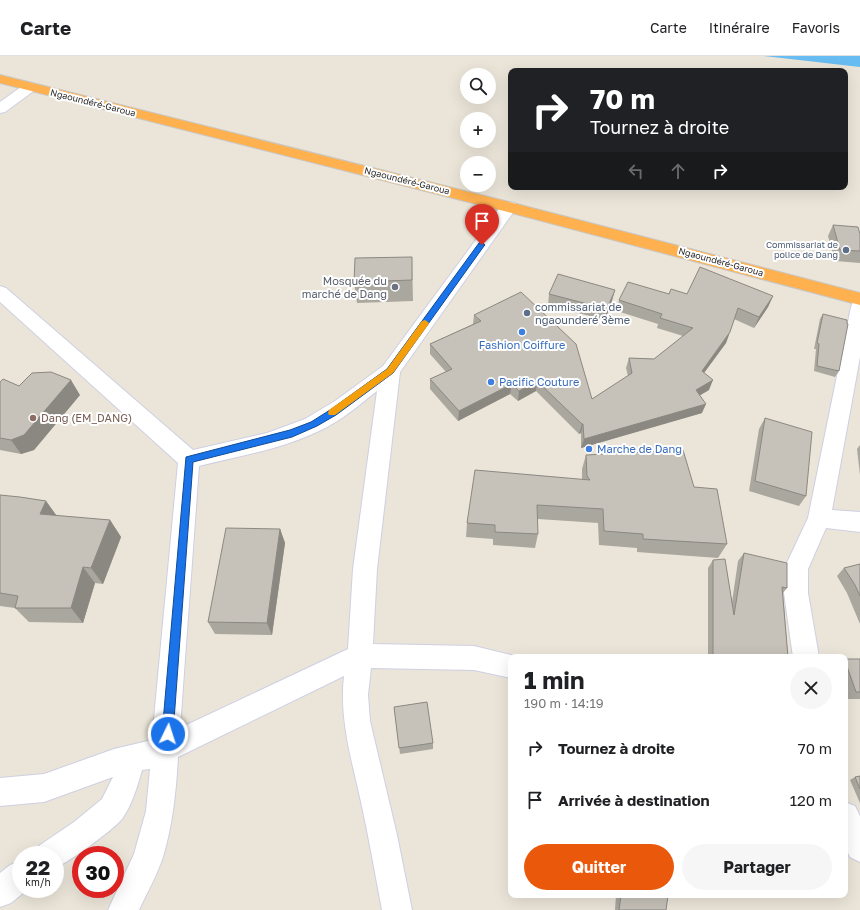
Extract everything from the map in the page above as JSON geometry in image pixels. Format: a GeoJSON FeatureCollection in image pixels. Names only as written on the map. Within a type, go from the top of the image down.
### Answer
{"type":"FeatureCollection","features":[{"type":"Feature","properties":{"kind":"highway","name":"Ngaoundéré-Garoua"},"geometry":{"type":"LineString","coordinates":[[0,79],[509,207],[860,299]]}},
{"type":"Feature","properties":{"kind":"street"},"geometry":{"type":"LineString","coordinates":[[0,109],[30,86]]}},
{"type":"Feature","properties":{"kind":"street"},"geometry":{"type":"LineString","coordinates":[[189,460],[292,433],[314,424],[390,371],[509,207]]}},
{"type":"Feature","properties":{"kind":"street"},"geometry":{"type":"LineString","coordinates":[[0,292],[189,460]]}},
{"type":"Feature","properties":{"kind":"street"},"geometry":{"type":"LineString","coordinates":[[806,654],[796,593],[796,568],[819,518],[860,307]]}},
{"type":"Feature","properties":{"kind":"street"},"geometry":{"type":"LineString","coordinates":[[390,371],[365,569],[360,656],[355,695],[357,721],[383,835],[397,910]]}},
{"type":"Feature","properties":{"kind":"street"},"geometry":{"type":"LineString","coordinates":[[123,910],[148,858],[160,811],[189,460]]}},
{"type":"Feature","properties":{"kind":"street"},"geometry":{"type":"LineString","coordinates":[[819,518],[860,522]]}},
{"type":"Feature","properties":{"kind":"street"},"geometry":{"type":"LineString","coordinates":[[0,792],[44,788],[114,763],[150,755],[166,749],[360,656],[474,658],[508,665]]}},
{"type":"Feature","properties":{"kind":"street"},"geometry":{"type":"LineString","coordinates":[[63,846],[84,832],[112,809],[125,783],[131,759]]}},
{"type":"Feature","properties":{"kind":"street"},"geometry":{"type":"LineString","coordinates":[[848,822],[860,847]]}},
{"type":"Feature","properties":{"kind":"street"},"geometry":{"type":"LineString","coordinates":[[0,892],[12,883]]}},
{"type":"Feature","properties":{"kind":"water"},"geometry":{"type":"Polygon","coordinates":[[[764,56],[860,56],[860,67],[764,56]]]}},
{"type":"Feature","properties":{"kind":"building"},"geometry":{"type":"Polygon","coordinates":[[[833,225],[858,227],[860,234],[860,251],[840,250],[833,225]]]}},
{"type":"Feature","properties":{"kind":"building"},"geometry":{"type":"Polygon","coordinates":[[[412,257],[412,280],[354,282],[355,258],[412,257]]]}},
{"type":"Feature","properties":{"kind":"building"},"geometry":{"type":"Polygon","coordinates":[[[700,267],[773,296],[759,317],[738,308],[730,332],[702,371],[713,380],[696,390],[706,404],[584,439],[583,424],[537,381],[519,391],[512,384],[459,411],[430,379],[452,369],[430,344],[481,321],[474,315],[521,292],[576,344],[592,399],[632,373],[629,358],[654,359],[693,328],[660,318],[662,314],[619,300],[628,282],[669,294],[671,289],[687,294],[700,267]]]}},
{"type":"Feature","properties":{"kind":"building"},"geometry":{"type":"Polygon","coordinates":[[[558,274],[615,290],[607,309],[549,294],[558,274]]]}},
{"type":"Feature","properties":{"kind":"building"},"geometry":{"type":"Polygon","coordinates":[[[823,314],[847,320],[848,324],[839,371],[817,366],[819,344],[817,343],[823,314]]]}},
{"type":"Feature","properties":{"kind":"building"},"geometry":{"type":"Polygon","coordinates":[[[51,372],[71,380],[24,435],[11,440],[0,438],[0,382],[3,379],[19,386],[32,373],[51,372]]]}},
{"type":"Feature","properties":{"kind":"building"},"geometry":{"type":"Polygon","coordinates":[[[765,418],[812,432],[806,496],[755,481],[765,418]]]}},
{"type":"Feature","properties":{"kind":"building"},"geometry":{"type":"Polygon","coordinates":[[[683,450],[694,487],[717,489],[727,544],[643,539],[643,534],[604,531],[603,509],[537,505],[538,534],[495,532],[495,525],[467,523],[475,470],[590,480],[587,476],[586,455],[683,450]]]}},
{"type":"Feature","properties":{"kind":"building"},"geometry":{"type":"Polygon","coordinates":[[[0,495],[46,501],[40,514],[110,520],[91,568],[83,567],[71,608],[15,608],[18,596],[0,593],[0,495]]]}},
{"type":"Feature","properties":{"kind":"building"},"geometry":{"type":"Polygon","coordinates":[[[226,528],[280,529],[267,623],[208,622],[226,528]]]}},
{"type":"Feature","properties":{"kind":"building"},"geometry":{"type":"Polygon","coordinates":[[[744,553],[787,563],[787,588],[782,587],[788,654],[713,654],[713,560],[725,559],[734,615],[744,553]]]}},
{"type":"Feature","properties":{"kind":"building"},"geometry":{"type":"Polygon","coordinates":[[[860,564],[860,596],[844,568],[860,564]]]}},
{"type":"Feature","properties":{"kind":"building"},"geometry":{"type":"Polygon","coordinates":[[[848,659],[860,659],[860,692],[856,692],[848,669],[848,659]]]}},
{"type":"Feature","properties":{"kind":"building"},"geometry":{"type":"Polygon","coordinates":[[[427,702],[433,743],[399,748],[394,707],[427,702]]]}},
{"type":"Feature","properties":{"kind":"building"},"geometry":{"type":"Polygon","coordinates":[[[860,776],[860,789],[855,777],[860,776]]]}},
{"type":"Feature","properties":{"kind":"building"},"geometry":{"type":"Polygon","coordinates":[[[621,898],[668,898],[666,910],[619,910],[621,898]]]}},
{"type":"Feature","properties":{"kind":"slow traffic"},"geometry":{"type":"LineString","coordinates":[[332,413],[390,371],[425,323]]}},
{"type":"Feature","properties":{"kind":"place","name":"Commissariat de police de Dang"},"geometry":{"type":"Point","coordinates":[846,250]}},
{"type":"Feature","properties":{"kind":"place","name":"Mosquée du marché de Dang"},"geometry":{"type":"Point","coordinates":[395,287]}},
{"type":"Feature","properties":{"kind":"place","name":"commissariat de ngaounderé 3ème"},"geometry":{"type":"Point","coordinates":[527,313]}},
{"type":"Feature","properties":{"kind":"place","name":"Fashion Coiffure"},"geometry":{"type":"Point","coordinates":[522,332]}},
{"type":"Feature","properties":{"kind":"place","name":"Pacific Couture"},"geometry":{"type":"Point","coordinates":[491,382]}},
{"type":"Feature","properties":{"kind":"place","name":"Dang (EM_DANG)"},"geometry":{"type":"Point","coordinates":[33,418]}},
{"type":"Feature","properties":{"kind":"place","name":"Marche de Dang"},"geometry":{"type":"Point","coordinates":[589,449]}},
{"type":"Feature","properties":{"kind":"route"},"geometry":{"type":"LineString","coordinates":[[168,734],[189,460],[292,433],[314,424],[390,371],[482,245]]}}]}
